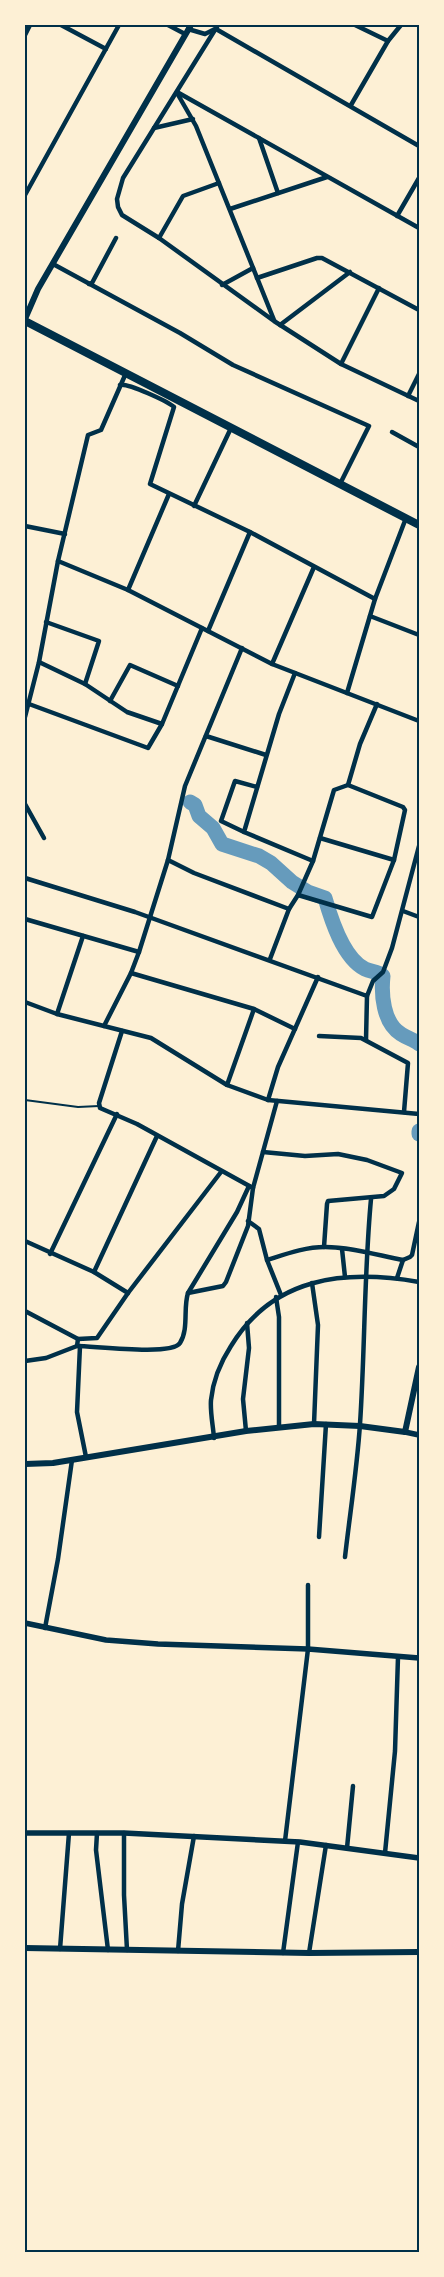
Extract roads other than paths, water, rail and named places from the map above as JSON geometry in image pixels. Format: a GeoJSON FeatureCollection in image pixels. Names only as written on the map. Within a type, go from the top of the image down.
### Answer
{"type":"FeatureCollection","features":[{"type":"Feature","properties":{"kind":"highway"},"geometry":{"type":"LineString","coordinates":[[25,320],[419,525]]}},
{"type":"Feature","properties":{"kind":"main road"},"geometry":{"type":"LineString","coordinates":[[25,320],[53,264],[188,30]]}},
{"type":"Feature","properties":{"kind":"main road"},"geometry":{"type":"LineString","coordinates":[[25,1464],[72,1460],[214,1438],[246,1431],[314,1424],[360,1426],[405,1432],[419,1366]]}},
{"type":"Feature","properties":{"kind":"main road"},"geometry":{"type":"LineString","coordinates":[[25,1948],[283,1953],[419,1952]]}},
{"type":"Feature","properties":{"kind":"street"},"geometry":{"type":"LineString","coordinates":[[25,35],[30,25]]}},
{"type":"Feature","properties":{"kind":"street"},"geometry":{"type":"LineString","coordinates":[[61,25],[106,49]]}},
{"type":"Feature","properties":{"kind":"street"},"geometry":{"type":"LineString","coordinates":[[25,195],[119,25]]}},
{"type":"Feature","properties":{"kind":"street"},"geometry":{"type":"LineString","coordinates":[[168,25],[205,34],[216,26]]}},
{"type":"Feature","properties":{"kind":"street"},"geometry":{"type":"LineString","coordinates":[[355,25],[388,41]]}},
{"type":"Feature","properties":{"kind":"street"},"geometry":{"type":"LineString","coordinates":[[351,105],[388,41],[402,25]]}},
{"type":"Feature","properties":{"kind":"street"},"geometry":{"type":"LineString","coordinates":[[216,26],[123,178],[117,199],[122,215],[159,238],[274,321],[341,364],[419,401]]}},
{"type":"Feature","properties":{"kind":"street"},"geometry":{"type":"LineString","coordinates":[[216,26],[419,146]]}},
{"type":"Feature","properties":{"kind":"street"},"geometry":{"type":"LineString","coordinates":[[177,92],[193,119],[274,321]]}},
{"type":"Feature","properties":{"kind":"street"},"geometry":{"type":"LineString","coordinates":[[177,92],[419,228]]}},
{"type":"Feature","properties":{"kind":"street"},"geometry":{"type":"LineString","coordinates":[[154,128],[193,119]]}},
{"type":"Feature","properties":{"kind":"street"},"geometry":{"type":"LineString","coordinates":[[259,138],[278,192]]}},
{"type":"Feature","properties":{"kind":"street"},"geometry":{"type":"LineString","coordinates":[[230,209],[327,176]]}},
{"type":"Feature","properties":{"kind":"street"},"geometry":{"type":"LineString","coordinates":[[398,216],[419,178]]}},
{"type":"Feature","properties":{"kind":"street"},"geometry":{"type":"LineString","coordinates":[[159,238],[183,196],[219,183]]}},
{"type":"Feature","properties":{"kind":"street"},"geometry":{"type":"LineString","coordinates":[[89,284],[92,283],[116,238]]}},
{"type":"Feature","properties":{"kind":"street"},"geometry":{"type":"LineString","coordinates":[[257,278],[317,258],[326,258],[419,310]]}},
{"type":"Feature","properties":{"kind":"street"},"geometry":{"type":"LineString","coordinates":[[53,264],[233,365],[369,426],[340,484]]}},
{"type":"Feature","properties":{"kind":"street"},"geometry":{"type":"LineString","coordinates":[[222,285],[253,268]]}},
{"type":"Feature","properties":{"kind":"street"},"geometry":{"type":"LineString","coordinates":[[280,325],[350,272]]}},
{"type":"Feature","properties":{"kind":"street"},"geometry":{"type":"LineString","coordinates":[[341,364],[379,288]]}},
{"type":"Feature","properties":{"kind":"street"},"geometry":{"type":"LineString","coordinates":[[25,717],[39,662],[58,561],[88,435],[101,430],[126,373]]}},
{"type":"Feature","properties":{"kind":"street"},"geometry":{"type":"LineString","coordinates":[[408,396],[419,374]]}},
{"type":"Feature","properties":{"kind":"street"},"geometry":{"type":"LineString","coordinates":[[120,385],[124,384],[173,405],[174,410],[150,482],[169,494],[250,532],[375,599]]}},
{"type":"Feature","properties":{"kind":"street"},"geometry":{"type":"LineString","coordinates":[[194,506],[231,428]]}},
{"type":"Feature","properties":{"kind":"street"},"geometry":{"type":"LineString","coordinates":[[392,432],[419,447]]}},
{"type":"Feature","properties":{"kind":"street"},"geometry":{"type":"LineString","coordinates":[[128,590],[169,494]]}},
{"type":"Feature","properties":{"kind":"street"},"geometry":{"type":"LineString","coordinates":[[348,693],[375,599],[406,518]]}},
{"type":"Feature","properties":{"kind":"street"},"geometry":{"type":"LineString","coordinates":[[25,526],[65,534]]}},
{"type":"Feature","properties":{"kind":"street"},"geometry":{"type":"LineString","coordinates":[[208,631],[250,532]]}},
{"type":"Feature","properties":{"kind":"street"},"geometry":{"type":"LineString","coordinates":[[58,561],[128,590],[272,664],[419,721]]}},
{"type":"Feature","properties":{"kind":"street"},"geometry":{"type":"LineString","coordinates":[[272,664],[314,567]]}},
{"type":"Feature","properties":{"kind":"street"},"geometry":{"type":"LineString","coordinates":[[370,616],[419,635]]}},
{"type":"Feature","properties":{"kind":"street"},"geometry":{"type":"LineString","coordinates":[[46,622],[99,641],[85,684]]}},
{"type":"Feature","properties":{"kind":"street"},"geometry":{"type":"LineString","coordinates":[[29,704],[150,747],[162,724],[202,628]]}},
{"type":"Feature","properties":{"kind":"street"},"geometry":{"type":"LineString","coordinates":[[104,1026],[131,973],[139,952],[168,860],[185,786],[242,648]]}},
{"type":"Feature","properties":{"kind":"street"},"geometry":{"type":"LineString","coordinates":[[39,662],[85,684],[127,712],[162,724]]}},
{"type":"Feature","properties":{"kind":"street"},"geometry":{"type":"LineString","coordinates":[[110,701],[130,665],[178,686]]}},
{"type":"Feature","properties":{"kind":"street"},"geometry":{"type":"LineString","coordinates":[[244,832],[279,714],[295,673]]}},
{"type":"Feature","properties":{"kind":"street"},"geometry":{"type":"LineString","coordinates":[[348,785],[360,744],[377,704]]}},
{"type":"Feature","properties":{"kind":"street"},"geometry":{"type":"LineString","coordinates":[[206,736],[266,755]]}},
{"type":"Feature","properties":{"kind":"street"},"geometry":{"type":"LineString","coordinates":[[257,787],[234,781],[221,821],[312,861]]}},
{"type":"Feature","properties":{"kind":"street"},"geometry":{"type":"LineString","coordinates":[[270,959],[289,909],[298,894],[312,861],[334,790],[348,785],[405,808],[394,860],[372,917],[298,894]]}},
{"type":"Feature","properties":{"kind":"street"},"geometry":{"type":"LineString","coordinates":[[25,804],[44,838]]}},
{"type":"Feature","properties":{"kind":"street"},"geometry":{"type":"LineString","coordinates":[[320,838],[394,860]]}},
{"type":"Feature","properties":{"kind":"street"},"geometry":{"type":"LineString","coordinates":[[366,1040],[367,996],[373,981],[383,972],[403,911],[419,846]]}},
{"type":"Feature","properties":{"kind":"street"},"geometry":{"type":"LineString","coordinates":[[168,860],[194,873],[289,909]]}},
{"type":"Feature","properties":{"kind":"street"},"geometry":{"type":"LineString","coordinates":[[25,878],[270,959],[367,996]]}},
{"type":"Feature","properties":{"kind":"street"},"geometry":{"type":"LineString","coordinates":[[403,911],[419,917]]}},
{"type":"Feature","properties":{"kind":"street"},"geometry":{"type":"LineString","coordinates":[[25,919],[139,952]]}},
{"type":"Feature","properties":{"kind":"street"},"geometry":{"type":"LineString","coordinates":[[57,1014],[83,936]]}},
{"type":"Feature","properties":{"kind":"street"},"geometry":{"type":"LineString","coordinates":[[131,973],[254,1009],[295,1029]]}},
{"type":"Feature","properties":{"kind":"street"},"geometry":{"type":"LineString","coordinates":[[268,1100],[278,1067],[318,977]]}},
{"type":"Feature","properties":{"kind":"street"},"geometry":{"type":"LineString","coordinates":[[25,1002],[57,1014],[151,1038],[227,1085],[268,1100],[418,1114]]}},
{"type":"Feature","properties":{"kind":"street"},"geometry":{"type":"LineString","coordinates":[[227,1085],[254,1009]]}},
{"type":"Feature","properties":{"kind":"street"},"geometry":{"type":"LineString","coordinates":[[122,1031],[99,1105],[251,1187]]}},
{"type":"Feature","properties":{"kind":"street"},"geometry":{"type":"LineString","coordinates":[[319,1036],[366,1040],[408,1063],[404,1112]]}},
{"type":"Feature","properties":{"kind":"street"},"geometry":{"type":"LineString","coordinates":[[25,1360],[46,1358],[78,1346],[141,1350],[174,1348],[180,1344],[183,1335],[185,1301],[188,1293],[251,1187],[263,1152],[276,1101]]}},
{"type":"Feature","properties":{"kind":"street"},"geometry":{"type":"LineString","coordinates":[[50,1254],[117,1114]]}},
{"type":"Feature","properties":{"kind":"street"},"geometry":{"type":"LineString","coordinates":[[94,1272],[157,1136]]}},
{"type":"Feature","properties":{"kind":"street"},"geometry":{"type":"LineString","coordinates":[[263,1152],[305,1156],[338,1154],[367,1160],[402,1173],[394,1189],[384,1196],[371,1199],[335,1199],[328,1201],[326,1204],[324,1247]]}},
{"type":"Feature","properties":{"kind":"street"},"geometry":{"type":"LineString","coordinates":[[25,1311],[78,1339],[97,1338],[128,1293],[221,1172]]}},
{"type":"Feature","properties":{"kind":"street"},"geometry":{"type":"LineString","coordinates":[[188,1293],[225,1284],[248,1221],[251,1187]]}},
{"type":"Feature","properties":{"kind":"street"},"geometry":{"type":"LineString","coordinates":[[345,1557],[360,1426],[366,1317],[366,1252],[371,1199]]}},
{"type":"Feature","properties":{"kind":"street"},"geometry":{"type":"LineString","coordinates":[[248,1221],[259,1229],[278,1296],[279,1427]]}},
{"type":"Feature","properties":{"kind":"street"},"geometry":{"type":"LineString","coordinates":[[267,1260],[300,1250],[324,1247],[366,1252],[402,1260],[410,1258],[419,1222]]}},
{"type":"Feature","properties":{"kind":"street"},"geometry":{"type":"LineString","coordinates":[[25,1241],[50,1254],[94,1272],[128,1293]]}},
{"type":"Feature","properties":{"kind":"street"},"geometry":{"type":"LineString","coordinates":[[342,1249],[345,1277]]}},
{"type":"Feature","properties":{"kind":"street"},"geometry":{"type":"LineString","coordinates":[[413,1250],[419,1251]]}},
{"type":"Feature","properties":{"kind":"street"},"geometry":{"type":"LineString","coordinates":[[397,1278],[402,1260]]}},
{"type":"Feature","properties":{"kind":"street"},"geometry":{"type":"LineString","coordinates":[[214,1438],[211,1399],[217,1370],[247,1323],[278,1296],[312,1283],[365,1275],[419,1282]]}},
{"type":"Feature","properties":{"kind":"street"},"geometry":{"type":"LineString","coordinates":[[312,1283],[318,1325],[314,1424]]}},
{"type":"Feature","properties":{"kind":"street"},"geometry":{"type":"LineString","coordinates":[[246,1431],[243,1399],[249,1348],[247,1323]]}},
{"type":"Feature","properties":{"kind":"street"},"geometry":{"type":"LineString","coordinates":[[78,1339],[77,1412],[86,1457]]}},
{"type":"Feature","properties":{"kind":"street"},"geometry":{"type":"LineString","coordinates":[[319,1537],[326,1424]]}},
{"type":"Feature","properties":{"kind":"street"},"geometry":{"type":"LineString","coordinates":[[405,1432],[419,1435]]}},
{"type":"Feature","properties":{"kind":"street"},"geometry":{"type":"LineString","coordinates":[[45,1628],[58,1559],[72,1460]]}},
{"type":"Feature","properties":{"kind":"street"},"geometry":{"type":"LineString","coordinates":[[285,1841],[308,1649],[308,1585]]}},
{"type":"Feature","properties":{"kind":"street"},"geometry":{"type":"LineString","coordinates":[[25,1623],[106,1640],[308,1649],[419,1658]]}},
{"type":"Feature","properties":{"kind":"street"},"geometry":{"type":"LineString","coordinates":[[385,1853],[395,1752],[398,1657]]}},
{"type":"Feature","properties":{"kind":"street"},"geometry":{"type":"LineString","coordinates":[[347,1848],[353,1786]]}},
{"type":"Feature","properties":{"kind":"street"},"geometry":{"type":"LineString","coordinates":[[25,1834],[69,1832],[124,1833],[285,1841],[419,1858]]}},
{"type":"Feature","properties":{"kind":"street"},"geometry":{"type":"LineString","coordinates":[[60,1949],[69,1832]]}},
{"type":"Feature","properties":{"kind":"street"},"geometry":{"type":"LineString","coordinates":[[124,1833],[124,1896],[127,1950]]}},
{"type":"Feature","properties":{"kind":"street"},"geometry":{"type":"LineString","coordinates":[[97,1834],[96,1850],[108,1950]]}},
{"type":"Feature","properties":{"kind":"street"},"geometry":{"type":"LineString","coordinates":[[178,1951],[182,1904],[194,1836]]}},
{"type":"Feature","properties":{"kind":"street"},"geometry":{"type":"LineString","coordinates":[[283,1953],[298,1842]]}},
{"type":"Feature","properties":{"kind":"street"},"geometry":{"type":"LineString","coordinates":[[309,1953],[326,1845]]}},
{"type":"Feature","properties":{"kind":"lane"},"geometry":{"type":"LineString","coordinates":[[25,1100],[78,1106],[99,1105]]}},
{"type":"Feature","properties":{"kind":"waterway"},"geometry":{"type":"LineString","coordinates":[[190,802],[195,805],[199,816],[213,828],[222,844],[259,856],[271,863],[292,882],[308,892],[325,898],[339,937],[350,956],[365,969],[383,976],[384,1008],[390,1023],[401,1034],[419,1044]]}}]}
